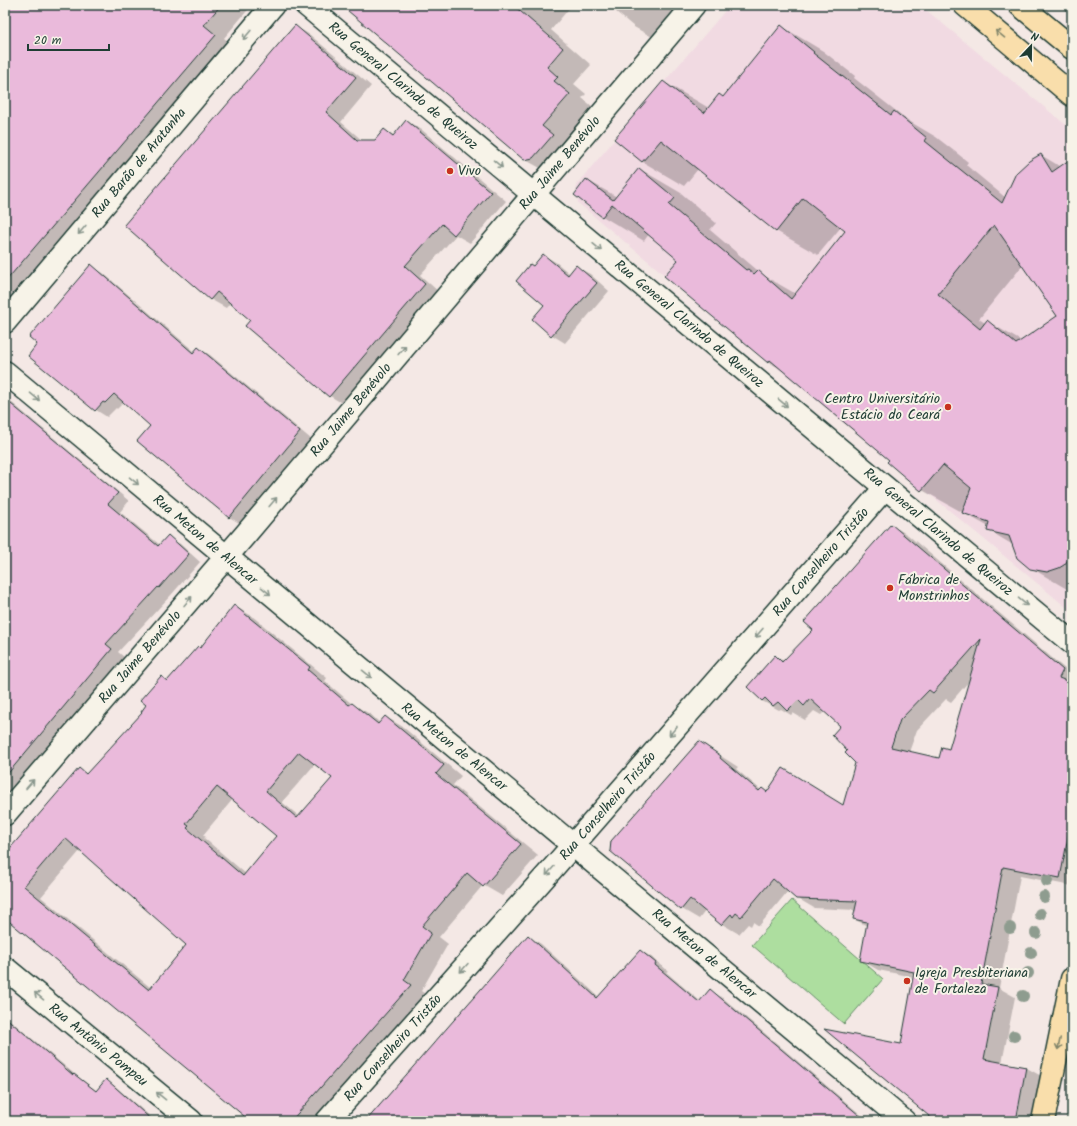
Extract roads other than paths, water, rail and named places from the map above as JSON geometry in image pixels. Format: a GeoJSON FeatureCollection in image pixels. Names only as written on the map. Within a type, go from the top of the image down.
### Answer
{"type":"FeatureCollection","features":[{"type":"Feature","properties":{"kind":"main road"},"geometry":{"type":"LineString","coordinates":[[965,5],[1072,95]]}},
{"type":"Feature","properties":{"kind":"main road"},"geometry":{"type":"LineString","coordinates":[[1020,5],[1072,48]]}},
{"type":"Feature","properties":{"kind":"main road"},"geometry":{"type":"LineString","coordinates":[[1043,1121],[1072,979]]}},
{"type":"Feature","properties":{"kind":"street","name":"Rua Barão de Aratanha"},"geometry":{"type":"LineString","coordinates":[[5,322],[273,5]]}},
{"type":"Feature","properties":{"kind":"street","name":"Rua General Clarindo de Queiroz"},"geometry":{"type":"LineString","coordinates":[[306,5],[1072,643]]}},
{"type":"Feature","properties":{"kind":"street","name":"Rua Jaime Benévolo"},"geometry":{"type":"LineString","coordinates":[[5,814],[226,558],[694,5]]}},
{"type":"Feature","properties":{"kind":"street","name":"Rua Meton de Alencar"},"geometry":{"type":"LineString","coordinates":[[5,372],[226,558],[574,845],[904,1121]]}},
{"type":"Feature","properties":{"kind":"street","name":"Rua Conselheiro Tristão"},"geometry":{"type":"LineString","coordinates":[[327,1121],[574,845],[885,488]]}},
{"type":"Feature","properties":{"kind":"street","name":"Rua Antônio Pompeu"},"geometry":{"type":"LineString","coordinates":[[5,968],[191,1121]]}},
{"type":"Feature","properties":{"kind":"place","name":"Vivo"},"geometry":{"type":"Point","coordinates":[450,171]}},
{"type":"Feature","properties":{"kind":"place","name":"Centro Universitário Estácio do Ceará"},"geometry":{"type":"Point","coordinates":[948,407]}},
{"type":"Feature","properties":{"kind":"place","name":"Fábrica de Monstrinhos"},"geometry":{"type":"Point","coordinates":[890,588]}},
{"type":"Feature","properties":{"kind":"place","name":"Igreja Presbiteriana de Fortaleza"},"geometry":{"type":"Point","coordinates":[907,981]}}]}
